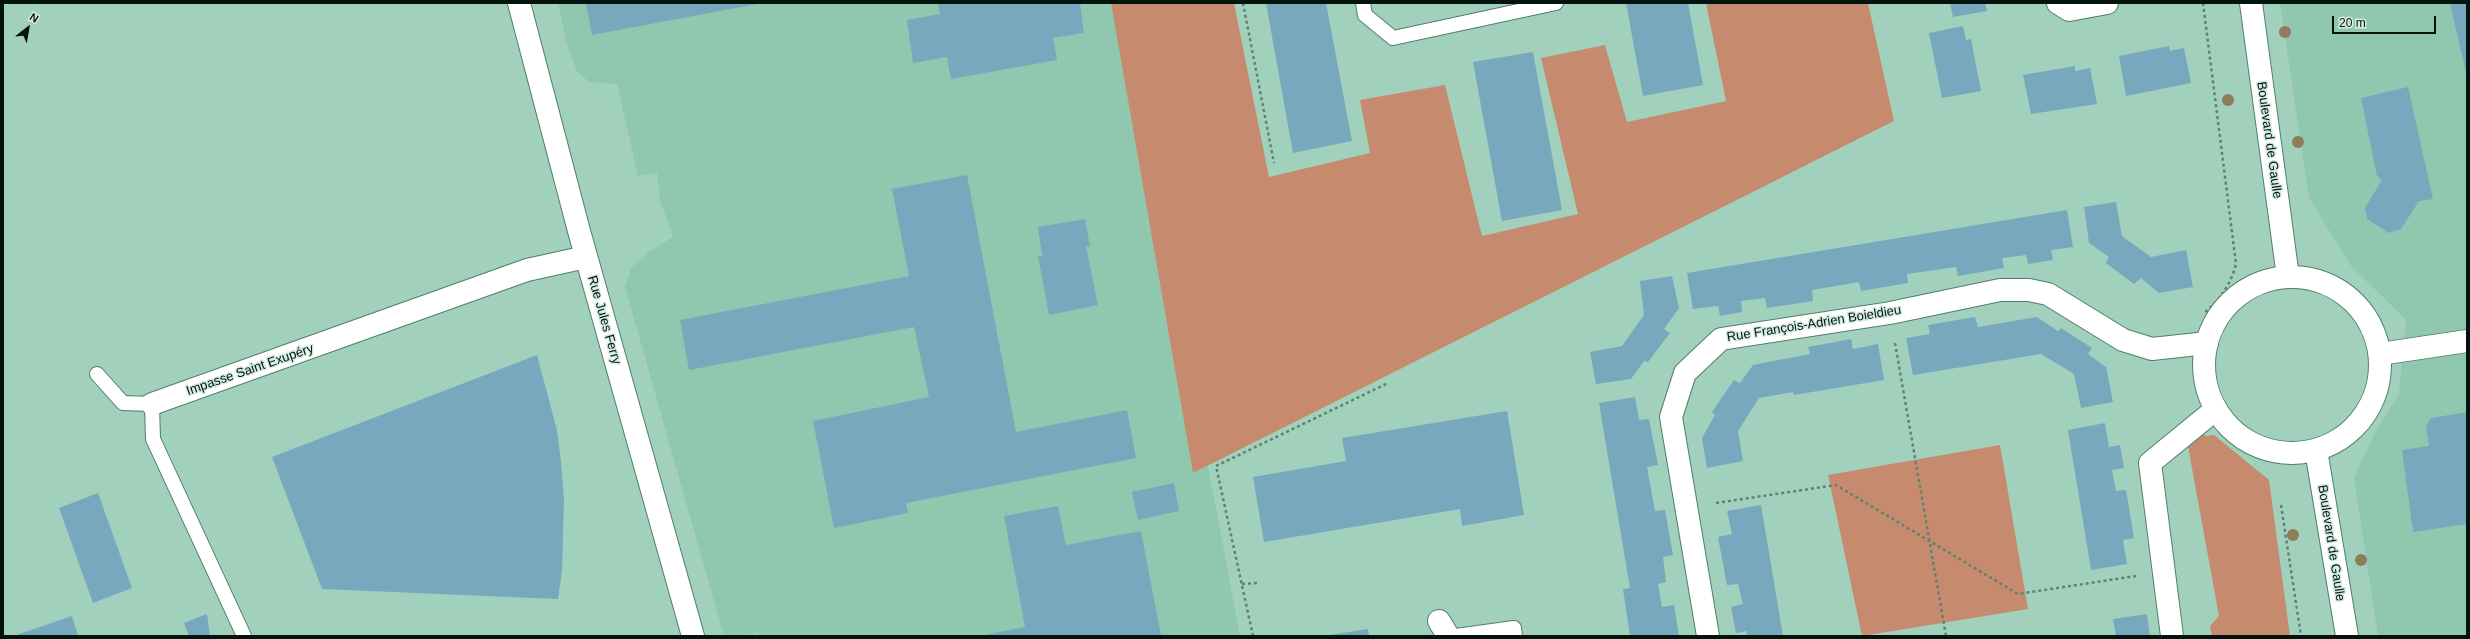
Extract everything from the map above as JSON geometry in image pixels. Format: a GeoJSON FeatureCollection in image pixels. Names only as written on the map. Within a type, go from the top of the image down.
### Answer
{"type":"FeatureCollection","features":[{"type":"Feature","properties":{"kind":"street","name":"Rue Jules Ferry"},"geometry":{"type":"LineString","coordinates":[[519,3],[586,257],[692,636]]}},
{"type":"Feature","properties":{"kind":"street"},"geometry":{"type":"LineString","coordinates":[[2058,3],[2069,10],[2107,3]]}},
{"type":"Feature","properties":{"kind":"street","name":"Boulevard de Gaulle"},"geometry":{"type":"LineString","coordinates":[[2251,3],[2288,277]]}},
{"type":"Feature","properties":{"kind":"street","name":"Impasse Saint Exupéry"},"geometry":{"type":"LineString","coordinates":[[152,404],[527,270],[586,257]]}},
{"type":"Feature","properties":{"kind":"street"},"geometry":{"type":"LineString","coordinates":[[2288,277],[2314,280],[2338,290],[2348,298],[2358,307],[2372,328],[2380,354],[2379,379],[2372,403],[2362,418],[2339,440],[2316,450],[2297,453],[2278,452],[2253,444],[2232,429],[2216,409],[2207,388],[2204,365],[2207,343],[2217,318],[2234,298],[2259,283],[2288,277]]}},
{"type":"Feature","properties":{"kind":"street","name":"Rue François-Adrien Boieldieu"},"geometry":{"type":"LineString","coordinates":[[1708,636],[1671,417],[1685,373],[1721,339],[1890,312],[2000,290],[2029,290],[2048,294],[2123,340],[2152,349],[2207,343]]}},
{"type":"Feature","properties":{"kind":"street"},"geometry":{"type":"LineString","coordinates":[[2380,354],[2467,342]]}},
{"type":"Feature","properties":{"kind":"street"},"geometry":{"type":"LineString","coordinates":[[2172,636],[2150,463],[2216,409]]}},
{"type":"Feature","properties":{"kind":"street","name":"Boulevard de Gaulle"},"geometry":{"type":"LineString","coordinates":[[2316,450],[2347,636]]}},
{"type":"Feature","properties":{"kind":"lane"},"geometry":{"type":"LineString","coordinates":[[1363,3],[1365,15],[1393,38],[1556,3]]}},
{"type":"Feature","properties":{"kind":"lane"},"geometry":{"type":"LineString","coordinates":[[97,374],[122,403],[152,404],[153,439],[244,636]]}},
{"type":"Feature","properties":{"kind":"lane"},"geometry":{"type":"LineString","coordinates":[[1456,636],[1514,628],[1515,636]]}},
{"type":"Feature","properties":{"kind":"path"},"geometry":{"type":"LineString","coordinates":[[1243,3],[1274,163]]}},
{"type":"Feature","properties":{"kind":"path"},"geometry":{"type":"LineString","coordinates":[[2201,315],[2212,306],[2231,281],[2236,264],[2204,3]]}},
{"type":"Feature","properties":{"kind":"path"},"geometry":{"type":"LineString","coordinates":[[1890,312],[1946,636]]}},
{"type":"Feature","properties":{"kind":"path"},"geometry":{"type":"LineString","coordinates":[[1254,636],[1216,466],[1388,383]]}},
{"type":"Feature","properties":{"kind":"path"},"geometry":{"type":"LineString","coordinates":[[1686,508],[1836,485],[2018,594],[2164,572]]}},
{"type":"Feature","properties":{"kind":"path"},"geometry":{"type":"LineString","coordinates":[[2281,505],[2301,636]]}},
{"type":"Feature","properties":{"kind":"path"},"geometry":{"type":"LineString","coordinates":[[1242,584],[1258,583]]}},
{"type":"Feature","properties":{"kind":"shaded area"},"geometry":{"type":"Polygon","coordinates":[[[558,3],[1111,3],[1193,473],[1208,466],[1240,636],[760,636],[758,632],[741,636],[724,636],[625,287],[631,268],[650,251],[673,237],[660,200],[657,173],[638,176],[617,84],[589,82],[577,71],[567,44],[558,3]]]}},
{"type":"Feature","properties":{"kind":"shaded area"},"geometry":{"type":"Polygon","coordinates":[[[1111,3],[1234,3],[1269,177],[1370,153],[1360,100],[1445,85],[1482,236],[1578,214],[1541,58],[1605,45],[1627,122],[1726,101],[1706,3],[1868,3],[1894,121],[1193,473],[1111,3]]]}},
{"type":"Feature","properties":{"kind":"shaded area"},"geometry":{"type":"Polygon","coordinates":[[[2280,3],[2467,3],[2467,636],[2378,636],[2354,478],[2376,430],[2399,394],[2406,320],[2351,266],[2309,198],[2280,3]]]}},
{"type":"Feature","properties":{"kind":"shaded area"},"geometry":{"type":"Polygon","coordinates":[[[2197,430],[2206,436],[2214,435],[2269,480],[2290,636],[2212,636],[2210,626],[2219,616],[2187,441],[2197,430]]]}},
{"type":"Feature","properties":{"kind":"shaded area"},"geometry":{"type":"Polygon","coordinates":[[[2000,445],[2028,609],[1862,636],[1828,475],[2000,445]]]}},
{"type":"Feature","properties":{"kind":"building"},"geometry":{"type":"Polygon","coordinates":[[[586,3],[757,3],[757,4],[592,35],[586,3]]]}},
{"type":"Feature","properties":{"kind":"building"},"geometry":{"type":"Polygon","coordinates":[[[938,3],[1080,3],[1084,33],[1053,38],[1057,60],[951,79],[947,57],[913,63],[907,20],[940,14],[938,3]]]}},
{"type":"Feature","properties":{"kind":"building"},"geometry":{"type":"Polygon","coordinates":[[[1266,3],[1326,3],[1352,141],[1293,153],[1266,3]]]}},
{"type":"Feature","properties":{"kind":"building"},"geometry":{"type":"Polygon","coordinates":[[[1626,3],[1688,3],[1703,85],[1643,96],[1626,3]]]}},
{"type":"Feature","properties":{"kind":"building"},"geometry":{"type":"Polygon","coordinates":[[[1950,3],[1985,3],[1987,11],[1953,17],[1950,3]]]}},
{"type":"Feature","properties":{"kind":"building"},"geometry":{"type":"Polygon","coordinates":[[[2450,3],[2467,3],[2467,73],[2466,73],[2450,3]]]}},
{"type":"Feature","properties":{"kind":"building"},"geometry":{"type":"Polygon","coordinates":[[[1963,26],[1966,40],[1971,39],[1981,91],[1942,98],[1929,33],[1963,26]]]}},
{"type":"Feature","properties":{"kind":"building"},"geometry":{"type":"Polygon","coordinates":[[[2169,46],[2170,51],[2184,48],[2191,83],[2126,96],[2119,56],[2169,46]]]}},
{"type":"Feature","properties":{"kind":"building"},"geometry":{"type":"Polygon","coordinates":[[[1533,52],[1562,210],[1502,221],[1473,62],[1533,52]]]}},
{"type":"Feature","properties":{"kind":"building"},"geometry":{"type":"Polygon","coordinates":[[[2075,66],[2075,71],[2090,68],[2097,104],[2031,114],[2023,75],[2075,66]]]}},
{"type":"Feature","properties":{"kind":"building"},"geometry":{"type":"Polygon","coordinates":[[[2408,87],[2433,199],[2419,201],[2401,229],[2389,233],[2367,219],[2365,208],[2382,180],[2377,176],[2361,98],[2408,87]]]}},
{"type":"Feature","properties":{"kind":"building"},"geometry":{"type":"Polygon","coordinates":[[[967,175],[1016,432],[1127,410],[1136,458],[906,503],[908,513],[834,528],[813,421],[929,397],[914,327],[689,370],[680,320],[909,276],[892,189],[967,175]]]}},
{"type":"Feature","properties":{"kind":"building"},"geometry":{"type":"Polygon","coordinates":[[[2116,202],[2122,236],[2151,257],[2186,250],[2193,287],[2159,293],[2141,278],[2134,284],[2106,263],[2109,257],[2089,243],[2084,207],[2116,202]]]}},
{"type":"Feature","properties":{"kind":"building"},"geometry":{"type":"Polygon","coordinates":[[[2067,210],[2073,247],[2051,250],[2053,260],[2028,264],[2026,255],[2002,258],[2004,268],[1958,276],[1956,267],[1907,274],[1908,283],[1861,291],[1859,282],[1812,290],[1813,301],[1767,308],[1765,298],[1741,301],[1742,312],[1720,316],[1718,306],[1693,309],[1687,273],[2067,210]]]}},
{"type":"Feature","properties":{"kind":"building"},"geometry":{"type":"Polygon","coordinates":[[[1085,219],[1090,247],[1086,246],[1098,305],[1049,315],[1038,256],[1042,256],[1038,227],[1085,219]]]}},
{"type":"Feature","properties":{"kind":"building"},"geometry":{"type":"Polygon","coordinates":[[[1672,276],[1679,308],[1664,329],[1670,333],[1648,362],[1644,361],[1631,379],[1596,384],[1590,352],[1622,346],[1644,315],[1640,281],[1672,276]]]}},
{"type":"Feature","properties":{"kind":"building"},"geometry":{"type":"Polygon","coordinates":[[[1975,317],[1978,327],[2037,317],[2058,331],[2061,328],[2092,348],[2088,354],[2106,367],[2113,402],[2081,408],[2074,374],[2041,354],[1913,375],[1906,338],[1930,334],[1928,325],[1975,317]]]}},
{"type":"Feature","properties":{"kind":"building"},"geometry":{"type":"Polygon","coordinates":[[[1851,339],[1853,349],[1878,344],[1884,380],[1794,395],[1793,392],[1759,398],[1738,431],[1743,461],[1707,468],[1702,438],[1715,415],[1712,412],[1734,380],[1740,383],[1753,365],[1810,354],[1808,347],[1851,339]]]}},
{"type":"Feature","properties":{"kind":"building"},"geometry":{"type":"Polygon","coordinates":[[[537,355],[557,430],[561,462],[564,500],[562,571],[558,599],[322,589],[272,457],[537,355]]]}},
{"type":"Feature","properties":{"kind":"building"},"geometry":{"type":"Polygon","coordinates":[[[1635,397],[1639,420],[1649,419],[1658,465],[1647,467],[1655,511],[1665,510],[1673,555],[1663,557],[1666,582],[1658,584],[1662,607],[1674,605],[1679,636],[1630,636],[1623,589],[1630,588],[1599,403],[1635,397]]]}},
{"type":"Feature","properties":{"kind":"building"},"geometry":{"type":"Polygon","coordinates":[[[1507,411],[1524,515],[1462,526],[1460,509],[1264,542],[1253,477],[1346,461],[1342,438],[1507,411]]]}},
{"type":"Feature","properties":{"kind":"building"},"geometry":{"type":"Polygon","coordinates":[[[2467,412],[2467,524],[2413,532],[2402,450],[2429,446],[2426,426],[2431,418],[2467,412]]]}},
{"type":"Feature","properties":{"kind":"building"},"geometry":{"type":"Polygon","coordinates":[[[2105,423],[2109,447],[2120,445],[2124,468],[2112,470],[2116,491],[2126,490],[2134,538],[2123,540],[2127,564],[2091,570],[2068,430],[2105,423]]]}},
{"type":"Feature","properties":{"kind":"building"},"geometry":{"type":"Polygon","coordinates":[[[1174,483],[1179,511],[1138,520],[1132,492],[1174,483]]]}},
{"type":"Feature","properties":{"kind":"building"},"geometry":{"type":"Polygon","coordinates":[[[98,493],[132,588],[93,603],[59,508],[98,493]]]}},
{"type":"Feature","properties":{"kind":"building"},"geometry":{"type":"Polygon","coordinates":[[[1761,505],[1783,636],[1747,636],[1746,631],[1736,633],[1731,607],[1743,604],[1738,584],[1727,585],[1718,537],[1732,534],[1727,511],[1761,505]]]}},
{"type":"Feature","properties":{"kind":"building"},"geometry":{"type":"Polygon","coordinates":[[[1058,506],[1066,545],[1141,531],[1161,636],[979,636],[1025,627],[1004,516],[1058,506]]]}},
{"type":"Feature","properties":{"kind":"building"},"geometry":{"type":"Polygon","coordinates":[[[207,614],[210,636],[189,636],[184,623],[207,614]]]}},
{"type":"Feature","properties":{"kind":"building"},"geometry":{"type":"Polygon","coordinates":[[[2147,614],[2150,636],[2116,636],[2113,619],[2147,614]]]}},
{"type":"Feature","properties":{"kind":"building"},"geometry":{"type":"Polygon","coordinates":[[[72,616],[78,636],[15,636],[19,634],[72,616]]]}},
{"type":"Feature","properties":{"kind":"building"},"geometry":{"type":"Polygon","coordinates":[[[1368,629],[1369,636],[1329,636],[1329,635],[1368,629]]]}}]}
